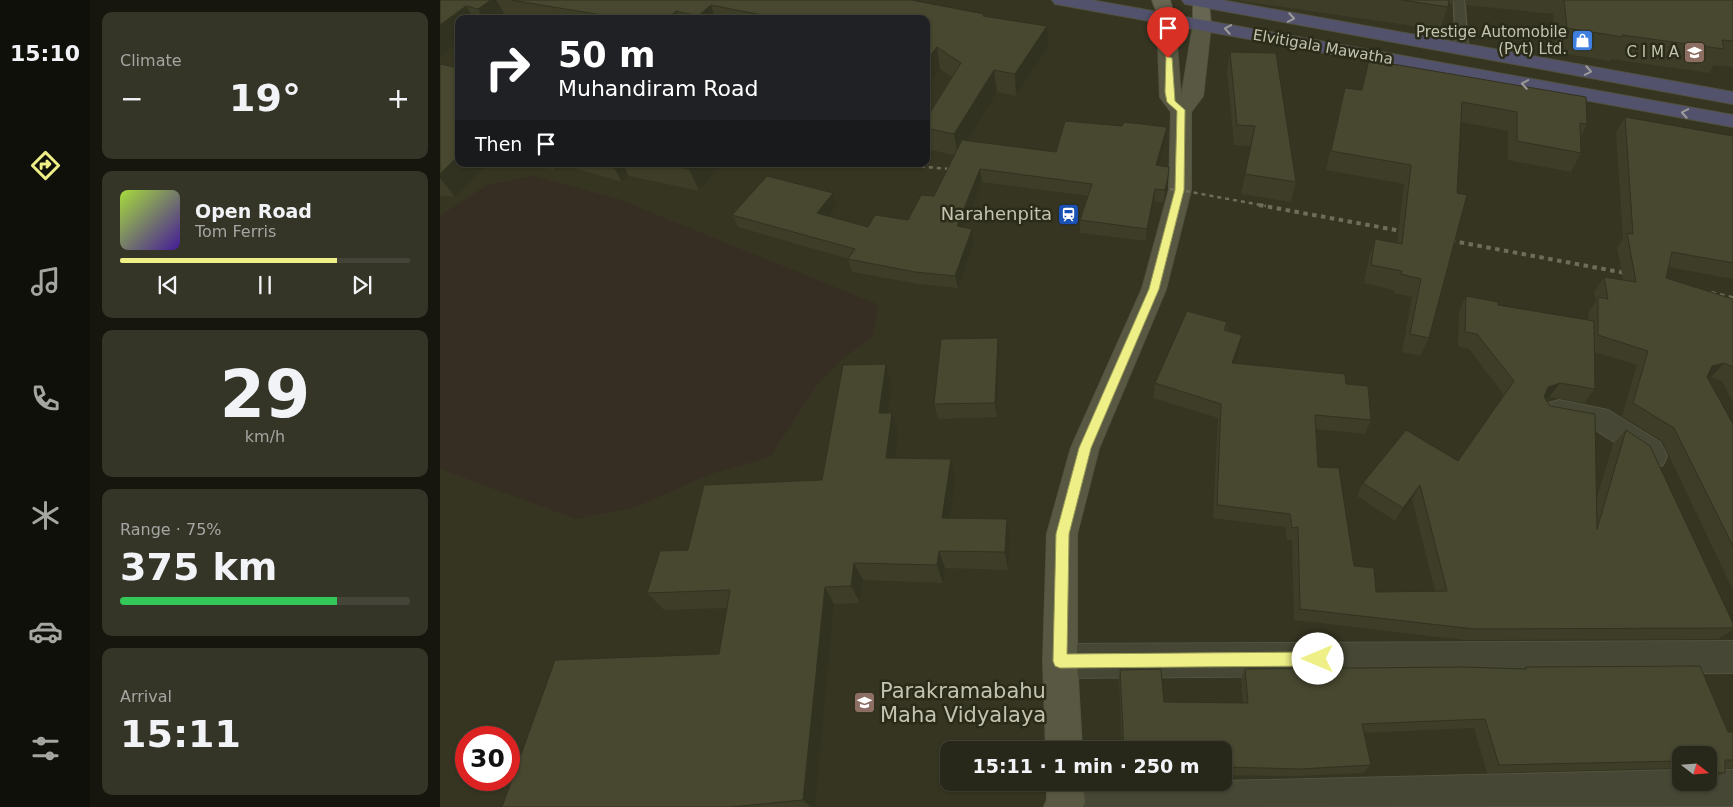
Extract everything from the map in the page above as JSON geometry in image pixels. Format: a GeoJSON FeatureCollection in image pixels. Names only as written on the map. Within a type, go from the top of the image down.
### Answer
{"type":"FeatureCollection","features":[{"type":"Feature","properties":{"kind":"highway","name":"Elvitigala Mawatha"},"geometry":{"type":"LineString","coordinates":[[1061,0],[1163,9],[1202,24],[1733,121]]}},
{"type":"Feature","properties":{"kind":"highway","name":"Elvitigala Mawatha"},"geometry":{"type":"LineString","coordinates":[[1198,1],[1733,98]]}},
{"type":"Feature","properties":{"kind":"main road"},"geometry":{"type":"LineString","coordinates":[[1198,1],[1202,24]]}},
{"type":"Feature","properties":{"kind":"street"},"geometry":{"type":"LineString","coordinates":[[1163,9],[1169,92],[1171,102],[1181,110]]}},
{"type":"Feature","properties":{"kind":"street"},"geometry":{"type":"LineString","coordinates":[[1064,741],[1060,661],[1062,534],[1085,448],[1154,289],[1180,190],[1181,110],[1189,103],[1193,96],[1202,24]]}},
{"type":"Feature","properties":{"kind":"street"},"geometry":{"type":"LineString","coordinates":[[1550,410],[1598,418],[1650,450],[1662,477]]}},
{"type":"Feature","properties":{"kind":"street"},"geometry":{"type":"LineString","coordinates":[[1060,661],[1733,656]]}},
{"type":"Feature","properties":{"kind":"street"},"geometry":{"type":"LineString","coordinates":[[1065,800],[1726,794]]}},
{"type":"Feature","properties":{"kind":"lane"},"geometry":{"type":"LineString","coordinates":[[1459,0],[1462,49]]}},
{"type":"Feature","properties":{"kind":"shaded area"},"geometry":{"type":"Polygon","coordinates":[[[533,176],[618,199],[879,305],[872,338],[846,356],[819,382],[770,457],[711,474],[636,507],[576,519],[440,469],[440,216],[487,185],[533,176]]]}},
{"type":"Feature","properties":{"kind":"building"},"geometry":{"type":"Polygon","coordinates":[[[440,0],[491,0],[478,9],[466,6],[440,25],[440,0]]]}},
{"type":"Feature","properties":{"kind":"building"},"geometry":{"type":"Polygon","coordinates":[[[511,0],[911,0],[984,14],[983,16],[1047,26],[1015,74],[994,70],[954,134],[930,129],[930,113],[961,63],[937,47],[930,56],[930,15],[762,15],[711,5],[699,15],[676,11],[672,15],[602,15],[511,0]]]}},
{"type":"Feature","properties":{"kind":"building"},"geometry":{"type":"Polygon","coordinates":[[[1402,0],[1449,0],[1448,7],[1402,0]]]}},
{"type":"Feature","properties":{"kind":"building"},"geometry":{"type":"Polygon","coordinates":[[[1564,0],[1733,0],[1733,41],[1722,40],[1724,49],[1622,35],[1622,37],[1567,28],[1564,0]]]}},
{"type":"Feature","properties":{"kind":"building"},"geometry":{"type":"Polygon","coordinates":[[[1230,52],[1276,53],[1296,182],[1245,174],[1255,126],[1237,125],[1230,52]]]}},
{"type":"Feature","properties":{"kind":"building"},"geometry":{"type":"Polygon","coordinates":[[[1369,60],[1586,97],[1587,124],[1580,123],[1581,153],[1517,141],[1517,112],[1462,102],[1457,193],[1467,195],[1429,338],[1410,334],[1421,279],[1401,274],[1402,271],[1371,265],[1375,239],[1402,244],[1411,165],[1331,151],[1345,88],[1362,90],[1369,60]]]}},
{"type":"Feature","properties":{"kind":"building"},"geometry":{"type":"Polygon","coordinates":[[[440,64],[455,67],[455,159],[440,174],[440,64]]]}},
{"type":"Feature","properties":{"kind":"building"},"geometry":{"type":"Polygon","coordinates":[[[1625,117],[1733,136],[1733,263],[1672,252],[1666,278],[1733,299],[1733,367],[1724,363],[1712,366],[1707,377],[1733,424],[1733,546],[1674,428],[1633,403],[1648,351],[1598,335],[1598,297],[1608,299],[1604,277],[1636,282],[1627,233],[1633,234],[1625,117]]]}},
{"type":"Feature","properties":{"kind":"building"},"geometry":{"type":"Polygon","coordinates":[[[1065,121],[1122,126],[1124,122],[1167,127],[1156,165],[1169,167],[1168,177],[1165,190],[1155,189],[1147,229],[1080,220],[1092,184],[980,169],[957,226],[972,229],[955,276],[915,272],[848,259],[855,249],[732,215],[767,176],[833,193],[817,213],[868,227],[875,215],[908,220],[921,195],[934,196],[962,140],[1056,152],[1065,121]]]}},
{"type":"Feature","properties":{"kind":"building"},"geometry":{"type":"Polygon","coordinates":[[[1466,296],[1498,302],[1498,305],[1594,321],[1595,389],[1560,383],[1548,387],[1544,397],[1550,406],[1595,414],[1597,529],[1626,430],[1650,446],[1733,623],[1733,628],[1474,629],[1300,609],[1298,527],[1292,528],[1290,514],[1217,505],[1221,404],[1155,383],[1187,311],[1227,322],[1224,330],[1242,335],[1232,363],[1345,374],[1346,384],[1368,386],[1371,420],[1315,415],[1318,467],[1339,468],[1354,566],[1374,568],[1376,592],[1447,591],[1420,485],[1403,508],[1363,483],[1406,430],[1458,461],[1514,381],[1477,334],[1465,332],[1466,296]]]}},
{"type":"Feature","properties":{"kind":"building"},"geometry":{"type":"Polygon","coordinates":[[[998,338],[995,403],[934,404],[941,339],[998,338]]]}},
{"type":"Feature","properties":{"kind":"building"},"geometry":{"type":"Polygon","coordinates":[[[886,364],[879,413],[892,413],[886,458],[951,459],[942,518],[1007,519],[1005,552],[939,551],[937,565],[854,563],[851,586],[825,587],[803,800],[731,807],[502,807],[508,791],[520,791],[520,757],[555,660],[719,654],[730,590],[647,593],[660,551],[688,550],[704,485],[822,480],[843,365],[886,364]]]}},
{"type":"Feature","properties":{"kind":"building"},"geometry":{"type":"Polygon","coordinates":[[[1700,666],[1728,732],[1733,732],[1733,760],[1725,760],[1725,773],[1718,773],[1718,746],[1672,746],[1672,761],[1499,765],[1485,719],[1362,724],[1371,765],[1300,769],[1232,767],[1232,741],[1124,741],[1120,670],[1161,669],[1164,702],[1248,703],[1245,669],[1463,667],[1526,669],[1526,667],[1700,666]]]}},
{"type":"Feature","properties":{"kind":"railway"},"geometry":{"type":"LineString","coordinates":[[926,167],[962,170]]}},
{"type":"Feature","properties":{"kind":"railway"},"geometry":{"type":"LineString","coordinates":[[1154,188],[1180,190],[1266,206]]}},
{"type":"Feature","properties":{"kind":"railway"},"geometry":{"type":"LineString","coordinates":[[1259,205],[1412,233]]}},
{"type":"Feature","properties":{"kind":"railway"},"geometry":{"type":"LineString","coordinates":[[1442,239],[1636,275]]}},
{"type":"Feature","properties":{"kind":"railway"},"geometry":{"type":"LineString","coordinates":[[1711,293],[1733,298]]}},
{"type":"Feature","properties":{"kind":"place","name":"Prestige Automobile (Pvt) Ltd."},"geometry":{"type":"Point","coordinates":[1583,41]}},
{"type":"Feature","properties":{"kind":"place","name":"C I M A"},"geometry":{"type":"Point","coordinates":[1695,52]}},
{"type":"Feature","properties":{"kind":"place","name":"Narahenpita"},"geometry":{"type":"Point","coordinates":[1068,214]}},
{"type":"Feature","properties":{"kind":"place","name":"Parakramabahu Maha Vidyalaya"},"geometry":{"type":"Point","coordinates":[864,703]}},
{"type":"Feature","properties":{"kind":"route"},"geometry":{"type":"LineString","coordinates":[[1168,58],[1171,102],[1181,110],[1180,190],[1154,289],[1085,448],[1062,534],[1060,661],[1318,659]]}}]}
